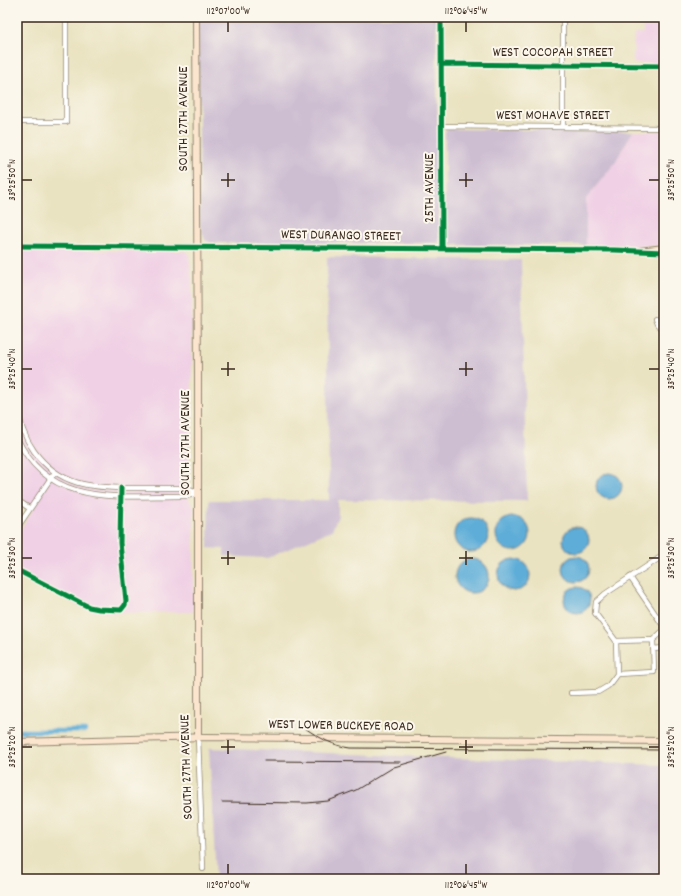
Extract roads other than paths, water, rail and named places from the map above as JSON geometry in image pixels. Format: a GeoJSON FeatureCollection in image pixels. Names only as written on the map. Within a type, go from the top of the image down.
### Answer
{"type":"FeatureCollection","features":[{"type":"Feature","properties":{"kind":"main road","name":"SOUTH 27TH AVENUE"},"geometry":{"type":"LineString","coordinates":[[196,17],[198,737]]}},
{"type":"Feature","properties":{"kind":"main road"},"geometry":{"type":"LineString","coordinates":[[639,251],[664,248]]}},
{"type":"Feature","properties":{"kind":"main road","name":"WEST LOWER BUCKEYE ROAD"},"geometry":{"type":"LineString","coordinates":[[17,742],[198,737],[664,741]]}},
{"type":"Feature","properties":{"kind":"street"},"geometry":{"type":"LineString","coordinates":[[17,122],[66,122],[66,17]]}},
{"type":"Feature","properties":{"kind":"street","name":"25TH AVENUE"},"geometry":{"type":"LineString","coordinates":[[441,17],[442,249]]}},
{"type":"Feature","properties":{"kind":"street"},"geometry":{"type":"LineString","coordinates":[[563,17],[563,127]]}},
{"type":"Feature","properties":{"kind":"street","name":"WEST COCOPAH STREET"},"geometry":{"type":"LineString","coordinates":[[441,64],[664,66]]}},
{"type":"Feature","properties":{"kind":"street","name":"WEST MOHAVE STREET"},"geometry":{"type":"LineString","coordinates":[[442,126],[664,128]]}},
{"type":"Feature","properties":{"kind":"street","name":"WEST DURANGO STREET"},"geometry":{"type":"LineString","coordinates":[[17,246],[664,252]]}},
{"type":"Feature","properties":{"kind":"street"},"geometry":{"type":"LineString","coordinates":[[655,319],[657,324],[664,330]]}},
{"type":"Feature","properties":{"kind":"street"},"geometry":{"type":"LineString","coordinates":[[17,405],[20,421],[26,438],[37,455],[55,472],[76,483],[87,486],[121,488],[188,488],[198,493]]}},
{"type":"Feature","properties":{"kind":"street"},"geometry":{"type":"LineString","coordinates":[[17,438],[27,455],[37,467],[50,478],[66,488],[79,492],[94,495],[120,496],[188,496],[198,493]]}},
{"type":"Feature","properties":{"kind":"street"},"geometry":{"type":"LineString","coordinates":[[17,528],[55,472]]}},
{"type":"Feature","properties":{"kind":"street"},"geometry":{"type":"LineString","coordinates":[[17,570],[89,607],[121,610],[126,601],[120,543],[121,488]]}},
{"type":"Feature","properties":{"kind":"street"},"geometry":{"type":"LineString","coordinates":[[17,500],[30,508]]}},
{"type":"Feature","properties":{"kind":"street"},"geometry":{"type":"LineString","coordinates":[[571,693],[598,692],[608,686],[616,674],[616,641],[595,613],[596,602],[604,594],[664,555]]}},
{"type":"Feature","properties":{"kind":"street"},"geometry":{"type":"LineString","coordinates":[[616,641],[653,640],[664,629],[630,577]]}},
{"type":"Feature","properties":{"kind":"street"},"geometry":{"type":"LineString","coordinates":[[616,674],[654,672],[653,640]]}},
{"type":"Feature","properties":{"kind":"street"},"geometry":{"type":"LineString","coordinates":[[653,648],[664,648]]}},
{"type":"Feature","properties":{"kind":"street","name":"SOUTH 27TH AVENUE"},"geometry":{"type":"LineString","coordinates":[[198,737],[203,869]]}},
{"type":"Feature","properties":{"kind":"water"},"geometry":{"type":"Polygon","coordinates":[[[609,473],[618,477],[622,486],[618,495],[609,499],[600,495],[596,486],[600,477],[609,473]]]}},
{"type":"Feature","properties":{"kind":"water"},"geometry":{"type":"Polygon","coordinates":[[[513,517],[525,522],[530,534],[525,546],[513,551],[501,546],[496,534],[501,522],[513,517]]]}},
{"type":"Feature","properties":{"kind":"water"},"geometry":{"type":"Polygon","coordinates":[[[471,518],[483,523],[488,535],[483,547],[471,552],[459,547],[454,535],[459,523],[471,518]]]}},
{"type":"Feature","properties":{"kind":"water"},"geometry":{"type":"Polygon","coordinates":[[[576,527],[585,531],[589,540],[585,549],[576,553],[567,549],[563,540],[567,531],[576,527]]]}},
{"type":"Feature","properties":{"kind":"water"},"geometry":{"type":"Polygon","coordinates":[[[576,556],[585,560],[589,569],[585,578],[576,582],[567,578],[563,569],[567,560],[576,556]]]}},
{"type":"Feature","properties":{"kind":"water"},"geometry":{"type":"Polygon","coordinates":[[[475,559],[484,564],[488,569],[488,583],[484,588],[479,592],[469,593],[465,592],[456,583],[455,573],[456,569],[465,560],[475,559]]]}},
{"type":"Feature","properties":{"kind":"water"},"geometry":{"type":"Polygon","coordinates":[[[511,559],[517,559],[526,563],[530,575],[526,587],[517,591],[511,591],[502,587],[498,578],[498,572],[502,563],[511,559]]]}},
{"type":"Feature","properties":{"kind":"water"},"geometry":{"type":"Polygon","coordinates":[[[577,587],[586,591],[590,600],[586,609],[577,613],[568,609],[564,600],[568,591],[577,587]]]}},
{"type":"Feature","properties":{"kind":"waterway"},"geometry":{"type":"LineString","coordinates":[[17,731],[85,731]]}},
{"type":"Feature","properties":{"kind":"railway"},"geometry":{"type":"LineString","coordinates":[[305,728],[327,741],[351,748],[664,750]]}},
{"type":"Feature","properties":{"kind":"railway"},"geometry":{"type":"LineString","coordinates":[[222,802],[307,803],[328,801],[356,790],[394,767],[446,752]]}},
{"type":"Feature","properties":{"kind":"railway"},"geometry":{"type":"LineString","coordinates":[[264,761],[400,762]]}}]}
